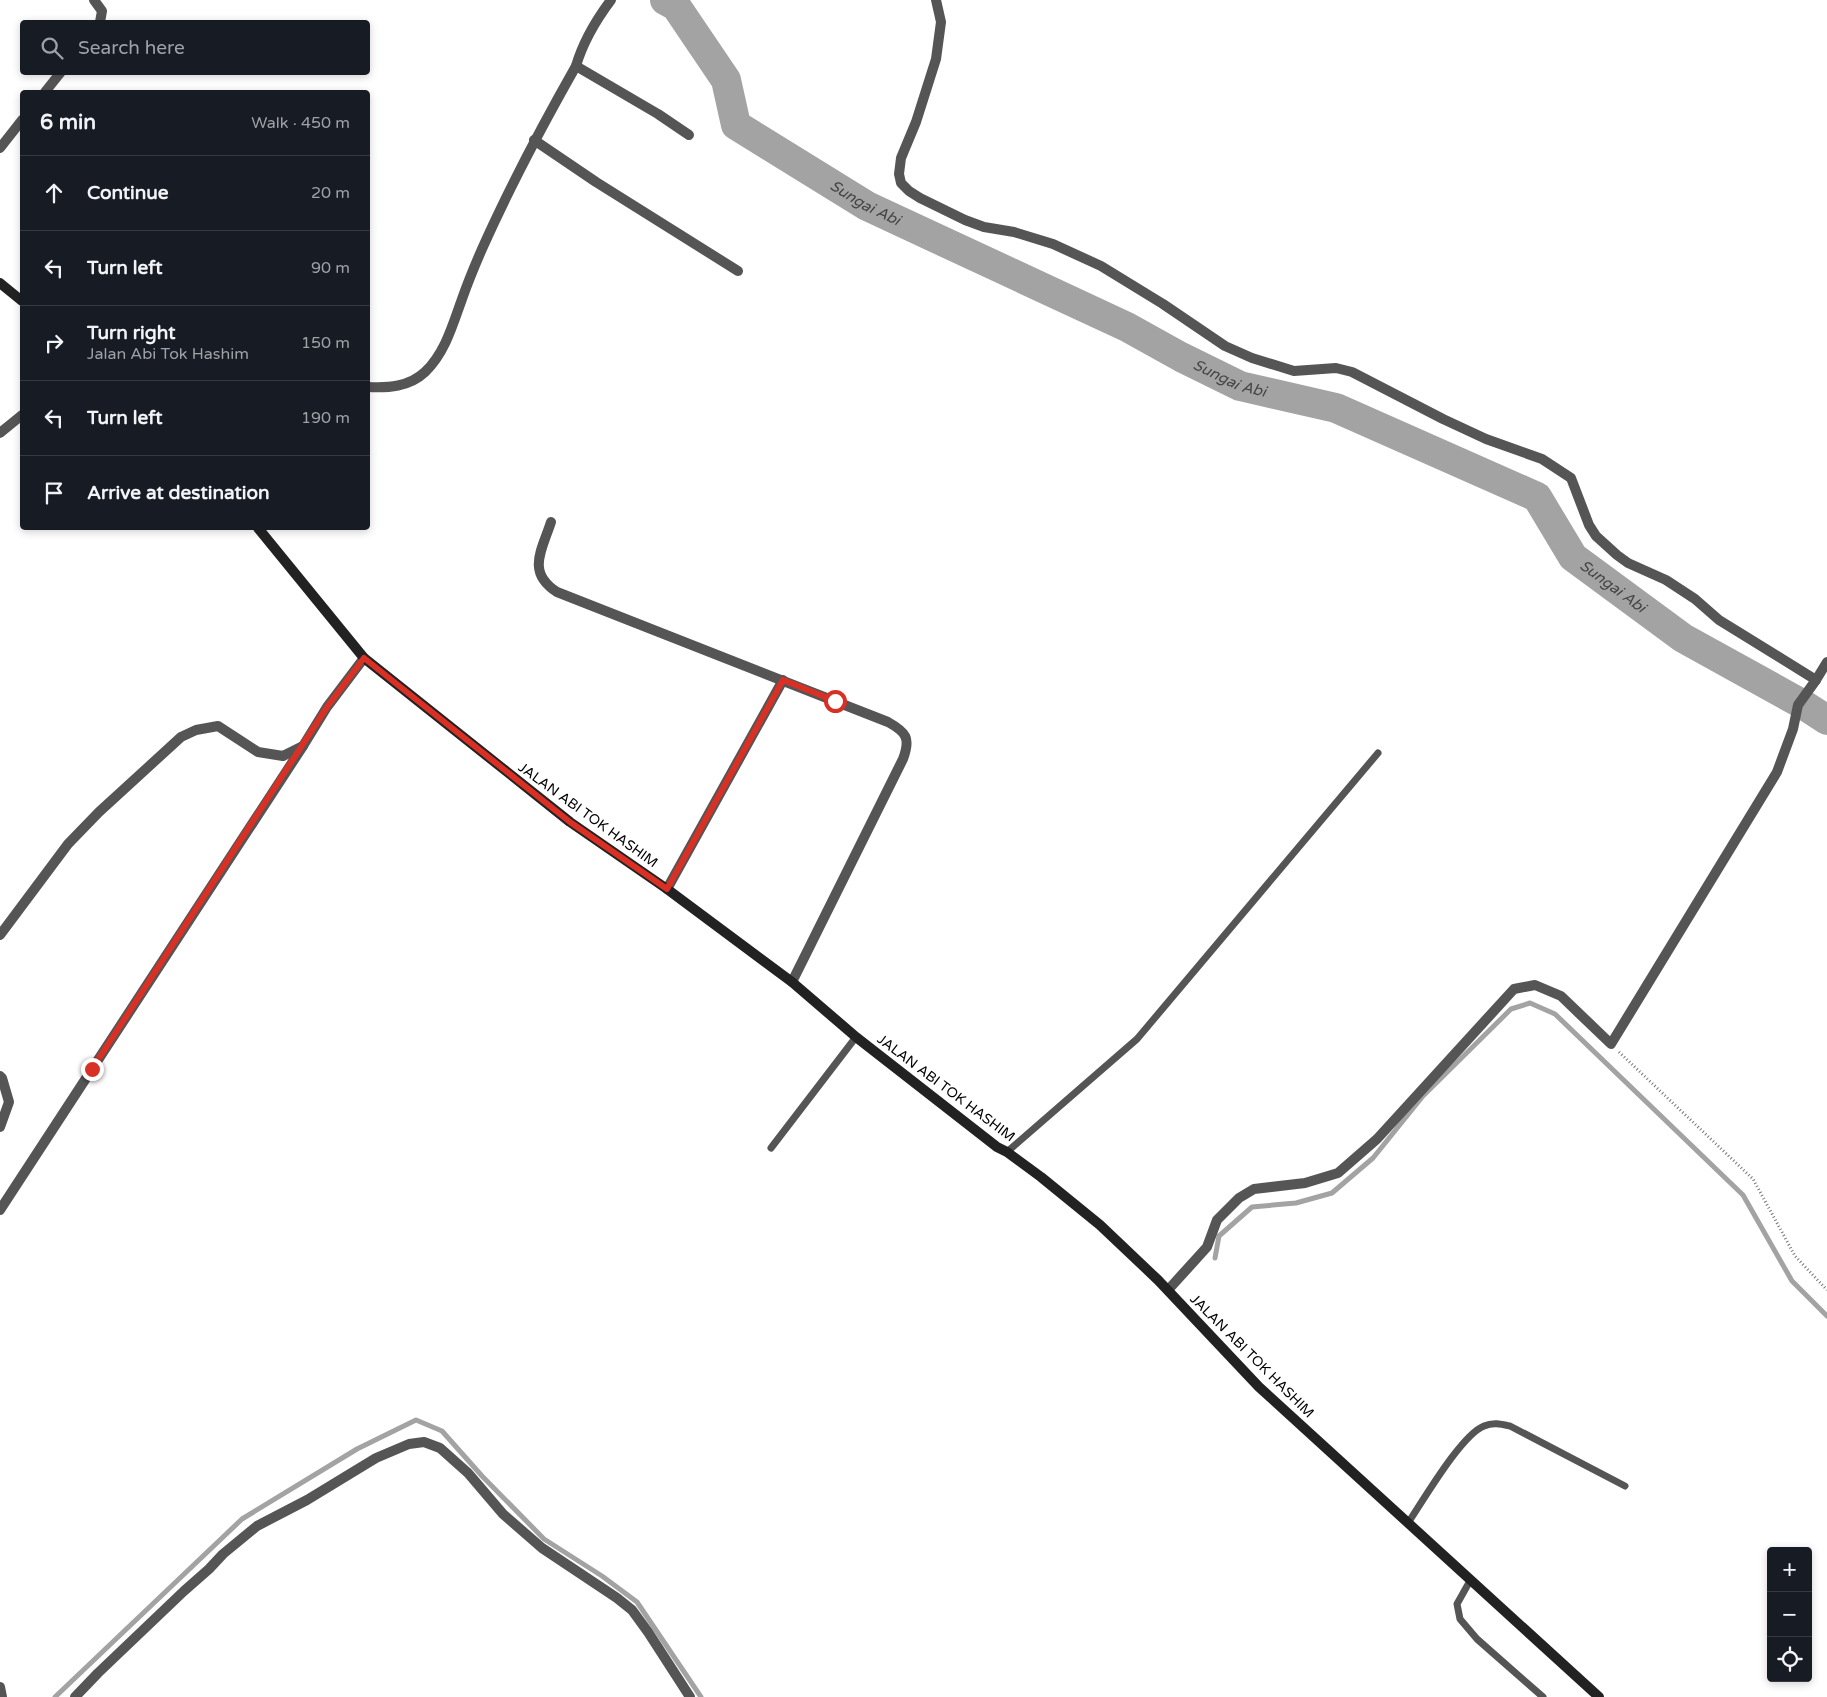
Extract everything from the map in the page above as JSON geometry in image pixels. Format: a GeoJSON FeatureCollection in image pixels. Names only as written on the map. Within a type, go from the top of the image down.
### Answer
{"type":"FeatureCollection","features":[{"type":"Feature","properties":{"kind":"main road"},"geometry":{"type":"LineString","coordinates":[[0,284],[20,299]]}},
{"type":"Feature","properties":{"kind":"main road","name":"JALAN ABI TOK HASHIM"},"geometry":{"type":"LineString","coordinates":[[260,530],[364,658],[570,822],[667,889],[792,982],[856,1037],[1100,1225],[1168,1290],[1259,1387],[1599,1697]]}},
{"type":"Feature","properties":{"kind":"street"},"geometry":{"type":"LineString","coordinates":[[94,0],[102,11],[100,20]]}},
{"type":"Feature","properties":{"kind":"street"},"geometry":{"type":"LineString","coordinates":[[370,387],[400,386],[423,374],[435,362],[444,347],[489,233],[534,140],[576,66],[580,52],[592,29],[611,0]]}},
{"type":"Feature","properties":{"kind":"street"},"geometry":{"type":"LineString","coordinates":[[936,0],[941,22],[936,59],[916,122],[901,158],[899,174],[901,183],[910,191],[920,198],[975,223],[1053,244],[1094,263],[1163,304],[1225,346],[1252,358],[1294,371],[1336,368],[1352,372],[1442,420],[1486,439],[1542,459],[1571,478],[1593,530],[1600,541],[1617,555],[1628,563],[1666,580],[1695,599],[1732,629],[1814,682]]}},
{"type":"Feature","properties":{"kind":"street"},"geometry":{"type":"LineString","coordinates":[[576,66],[658,114],[689,135]]}},
{"type":"Feature","properties":{"kind":"street"},"geometry":{"type":"LineString","coordinates":[[47,90],[59,75]]}},
{"type":"Feature","properties":{"kind":"street"},"geometry":{"type":"LineString","coordinates":[[0,148],[20,123]]}},
{"type":"Feature","properties":{"kind":"street"},"geometry":{"type":"LineString","coordinates":[[534,140],[596,182],[738,271]]}},
{"type":"Feature","properties":{"kind":"street"},"geometry":{"type":"LineString","coordinates":[[0,433],[20,417]]}},
{"type":"Feature","properties":{"kind":"street"},"geometry":{"type":"LineString","coordinates":[[551,522],[538,561],[540,576],[547,585],[557,592],[888,722],[904,733],[907,740],[907,749],[903,759],[792,982]]}},
{"type":"Feature","properties":{"kind":"street"},"geometry":{"type":"LineString","coordinates":[[0,1210],[327,707],[364,658]]}},
{"type":"Feature","properties":{"kind":"street"},"geometry":{"type":"LineString","coordinates":[[1168,1290],[1207,1247],[1217,1220],[1239,1198],[1254,1189],[1305,1183],[1338,1173],[1377,1139],[1514,989],[1535,985],[1561,996],[1611,1044],[1777,772],[1790,738],[1798,705],[1827,662]]}},
{"type":"Feature","properties":{"kind":"street"},"geometry":{"type":"LineString","coordinates":[[667,889],[783,680]]}},
{"type":"Feature","properties":{"kind":"street"},"geometry":{"type":"LineString","coordinates":[[0,935],[68,844],[181,737],[196,730],[218,726],[258,752],[282,756],[303,746]]}},
{"type":"Feature","properties":{"kind":"street"},"geometry":{"type":"LineString","coordinates":[[0,1076],[9,1102],[0,1127]]}},
{"type":"Feature","properties":{"kind":"street"},"geometry":{"type":"LineString","coordinates":[[75,1697],[223,1554],[257,1526],[307,1500],[376,1458],[409,1444],[424,1442],[440,1448],[468,1473],[503,1514],[542,1548],[632,1610],[690,1697]]}},
{"type":"Feature","properties":{"kind":"street"},"geometry":{"type":"LineString","coordinates":[[0,1687],[2,1697]]}},
{"type":"Feature","properties":{"kind":"lane"},"geometry":{"type":"LineString","coordinates":[[1006,1152],[1137,1040],[1378,753]]}},
{"type":"Feature","properties":{"kind":"lane"},"geometry":{"type":"LineString","coordinates":[[771,1148],[856,1037]]}},
{"type":"Feature","properties":{"kind":"lane"},"geometry":{"type":"LineString","coordinates":[[1408,1523],[1458,1449],[1483,1426],[1496,1423],[1510,1426],[1625,1486]]}},
{"type":"Feature","properties":{"kind":"lane"},"geometry":{"type":"LineString","coordinates":[[1471,1579],[1458,1604],[1460,1618],[1477,1639],[1543,1697]]}},
{"type":"Feature","properties":{"kind":"path"},"geometry":{"type":"LineString","coordinates":[[1611,1044],[1753,1178],[1795,1256],[1827,1290]]}},
{"type":"Feature","properties":{"kind":"waterway","name":"Sungai Abi"},"geometry":{"type":"LineString","coordinates":[[665,0],[676,6],[726,80],[736,125],[867,206],[1127,327],[1181,357],[1240,386],[1336,408],[1537,497],[1573,557],[1683,638],[1804,705],[1827,720]]}},
{"type":"Feature","properties":{"kind":"waterway"},"geometry":{"type":"LineString","coordinates":[[1215,1258],[1219,1236],[1252,1207],[1296,1203],[1332,1193],[1373,1158],[1423,1096],[1511,1009],[1530,1003],[1555,1014],[1743,1195],[1792,1281],[1827,1316]]}},
{"type":"Feature","properties":{"kind":"waterway"},"geometry":{"type":"LineString","coordinates":[[55,1697],[242,1519],[357,1449],[416,1420],[442,1431],[482,1476],[544,1539],[602,1576],[637,1602],[701,1697]]}},
{"type":"Feature","properties":{"kind":"route"},"geometry":{"type":"LineString","coordinates":[[92,1069],[327,707],[364,658],[506,773],[570,822],[667,889],[783,680],[835,701]]}}]}
